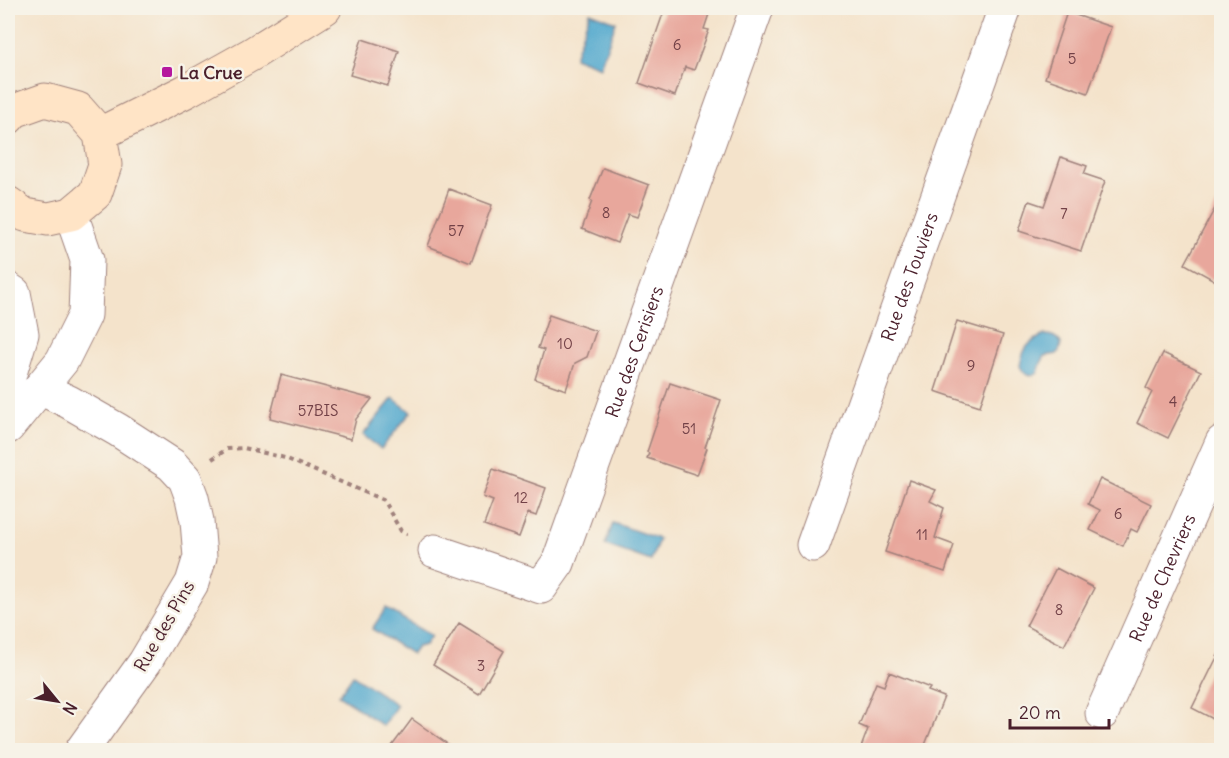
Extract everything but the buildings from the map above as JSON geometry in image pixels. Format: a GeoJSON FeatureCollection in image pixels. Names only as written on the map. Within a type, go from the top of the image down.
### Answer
{"type":"FeatureCollection","features":[{"type":"Feature","properties":{"kind":"main road"},"geometry":{"type":"LineString","coordinates":[[100,134],[186,91],[252,54],[325,8]]}},
{"type":"Feature","properties":{"kind":"main road"},"geometry":{"type":"LineString","coordinates":[[8,118],[14,111],[45,100],[78,109],[100,134],[105,165],[95,194],[70,214],[48,219],[26,214],[8,203]]}},
{"type":"Feature","properties":{"kind":"street","name":"Rue des Cerisiers"},"geometry":{"type":"LineString","coordinates":[[435,551],[541,587],[558,563],[757,8]]}},
{"type":"Feature","properties":{"kind":"street","name":"Rue des Touviers"},"geometry":{"type":"LineString","coordinates":[[813,544],[1005,8]]}},
{"type":"Feature","properties":{"kind":"street"},"geometry":{"type":"LineString","coordinates":[[8,427],[62,362],[85,315],[87,260],[70,214]]}},
{"type":"Feature","properties":{"kind":"street"},"geometry":{"type":"LineString","coordinates":[[8,289],[14,293],[22,334],[8,380]]}},
{"type":"Feature","properties":{"kind":"street","name":"Rue des Pins"},"geometry":{"type":"LineString","coordinates":[[40,388],[69,402],[172,465],[185,479],[197,521],[200,557],[192,583],[145,662],[82,750]]}},
{"type":"Feature","properties":{"kind":"street","name":"Rue de Chevriers"},"geometry":{"type":"LineString","coordinates":[[1102,713],[1221,442]]}},
{"type":"Feature","properties":{"kind":"path"},"geometry":{"type":"LineString","coordinates":[[185,479],[226,449],[244,448],[285,458],[383,500],[401,531],[435,551]]}},
{"type":"Feature","properties":{"kind":"water"},"geometry":{"type":"Polygon","coordinates":[[[590,12],[616,22],[600,67],[574,57],[590,12]]]}},
{"type":"Feature","properties":{"kind":"water"},"geometry":{"type":"Polygon","coordinates":[[[1045,335],[1058,339],[1061,343],[1060,349],[1057,354],[1045,356],[1038,373],[1027,375],[1020,366],[1025,350],[1034,340],[1045,335]]]}},
{"type":"Feature","properties":{"kind":"water"},"geometry":{"type":"Polygon","coordinates":[[[393,398],[411,412],[381,449],[363,435],[393,398]]]}},
{"type":"Feature","properties":{"kind":"water"},"geometry":{"type":"Polygon","coordinates":[[[613,523],[659,539],[651,561],[605,545],[613,523]]]}},
{"type":"Feature","properties":{"kind":"water"},"geometry":{"type":"Polygon","coordinates":[[[386,608],[431,636],[425,645],[417,647],[412,654],[372,629],[386,608]]]}},
{"type":"Feature","properties":{"kind":"water"},"geometry":{"type":"Polygon","coordinates":[[[353,675],[397,705],[383,726],[339,695],[353,675]]]}},
{"type":"Feature","properties":{"kind":"place","name":"La Crue"},"geometry":{"type":"Point","coordinates":[167,72]}}]}
